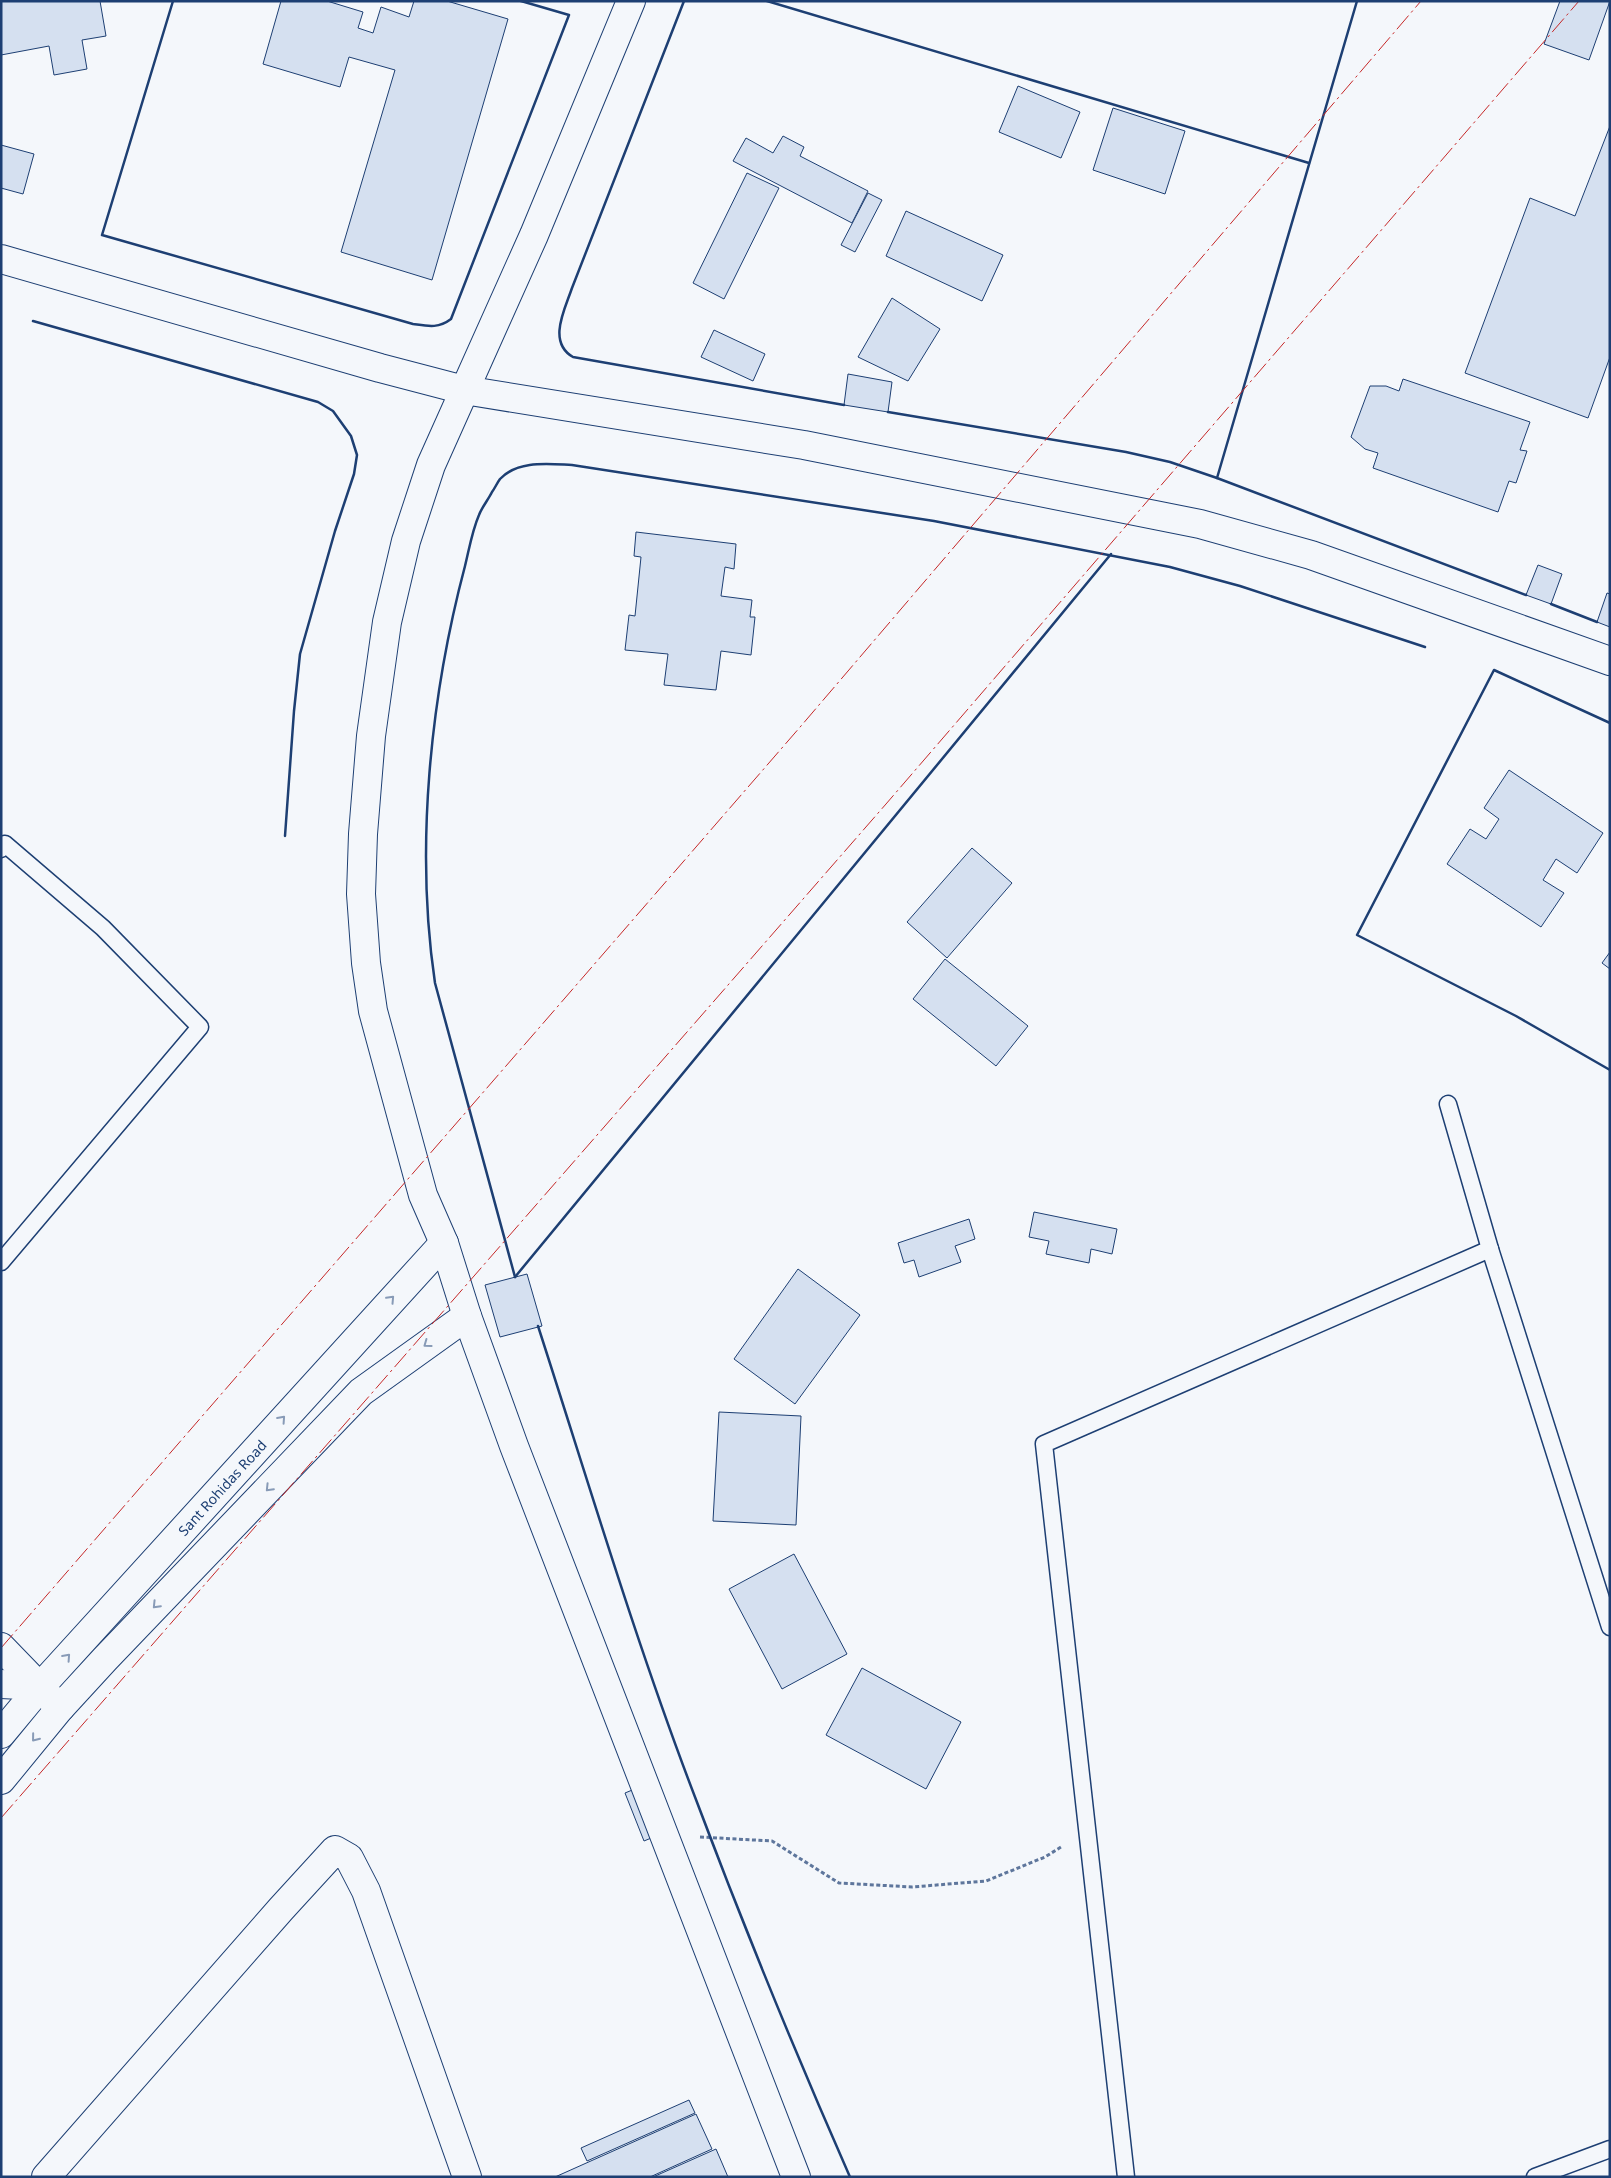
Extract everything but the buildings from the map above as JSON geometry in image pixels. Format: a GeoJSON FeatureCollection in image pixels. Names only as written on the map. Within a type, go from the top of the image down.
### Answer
{"type":"FeatureCollection","features":[{"type":"Feature","properties":{"kind":"street"},"geometry":{"type":"LineString","coordinates":[[631,1],[534,235],[424,483],[406,541],[387,622],[375,701],[362,842],[366,963],[373,1011],[423,1195],[444,1243],[467,1316],[514,1446],[796,2177]]}},
{"type":"Feature","properties":{"kind":"street"},"geometry":{"type":"LineString","coordinates":[[1,259],[380,368],[464,390],[804,445],[1200,524],[1311,555],[1610,662]]}},
{"type":"Feature","properties":{"kind":"street","name":"Sant Rohidas Road"},"geometry":{"type":"LineString","coordinates":[[1,1734],[40,1686],[444,1243]]}},
{"type":"Feature","properties":{"kind":"street"},"geometry":{"type":"LineString","coordinates":[[1,1780],[60,1708],[361,1392],[467,1316]]}},
{"type":"Feature","properties":{"kind":"street"},"geometry":{"type":"LineString","coordinates":[[1,1647],[60,1708]]}},
{"type":"Feature","properties":{"kind":"street"},"geometry":{"type":"LineString","coordinates":[[1,1684],[40,1686]]}},
{"type":"Feature","properties":{"kind":"street"},"geometry":{"type":"LineString","coordinates":[[46,2177],[335,1850],[349,1858],[366,1891],[467,2177]]}},
{"type":"Feature","properties":{"kind":"lane"},"geometry":{"type":"LineString","coordinates":[[1,849],[5,844],[103,928],[200,1027],[1,1262]]}},
{"type":"Feature","properties":{"kind":"lane"},"geometry":{"type":"LineString","coordinates":[[1448,1104],[1490,1249],[1610,1628]]}},
{"type":"Feature","properties":{"kind":"lane"},"geometry":{"type":"LineString","coordinates":[[1126,2177],[1044,1444],[1490,1249]]}},
{"type":"Feature","properties":{"kind":"lane"},"geometry":{"type":"LineString","coordinates":[[1535,2177],[1610,2149]]}},
{"type":"Feature","properties":{"kind":"path"},"geometry":{"type":"LineString","coordinates":[[664,1836],[772,1841],[839,1884],[912,1888],[986,1881],[1045,1857],[1087,1830]]}},
{"type":"Feature","properties":{"kind":"wall"},"geometry":{"type":"LineString","coordinates":[[173,1],[102,235],[413,324],[432,326],[442,324],[451,319],[569,15],[521,1]]}},
{"type":"Feature","properties":{"kind":"wall"},"geometry":{"type":"LineString","coordinates":[[684,1],[562,315],[559,334],[561,343],[565,351],[573,357],[844,405]]}},
{"type":"Feature","properties":{"kind":"wall"},"geometry":{"type":"LineString","coordinates":[[767,1],[1309,163]]}},
{"type":"Feature","properties":{"kind":"wall"},"geometry":{"type":"LineString","coordinates":[[1357,1],[1217,478],[1526,595]]}},
{"type":"Feature","properties":{"kind":"wall"},"geometry":{"type":"LineString","coordinates":[[33,321],[318,402],[333,411],[351,436],[357,455],[354,474],[335,531],[300,654],[285,836]]}},
{"type":"Feature","properties":{"kind":"wall"},"geometry":{"type":"LineString","coordinates":[[888,412],[1126,452],[1170,462],[1217,478]]}},
{"type":"Feature","properties":{"kind":"wall"},"geometry":{"type":"LineString","coordinates":[[515,1277],[435,983],[429,932],[426,880],[429,774],[443,668],[453,616],[477,521],[500,479],[507,473],[534,464],[572,465],[934,521],[1170,567],[1240,586],[1425,647]]}},
{"type":"Feature","properties":{"kind":"wall"},"geometry":{"type":"LineString","coordinates":[[515,1277],[1111,554]]}},
{"type":"Feature","properties":{"kind":"wall"},"geometry":{"type":"LineString","coordinates":[[1551,604],[1597,622]]}},
{"type":"Feature","properties":{"kind":"wall"},"geometry":{"type":"LineString","coordinates":[[1610,723],[1494,670],[1357,935],[1516,1016],[1610,1070]]}},
{"type":"Feature","properties":{"kind":"wall"},"geometry":{"type":"LineString","coordinates":[[538,1326],[673,1739],[789,2036],[850,2177]]}},
{"type":"Feature","properties":{"kind":"power"},"geometry":{"type":"LineString","coordinates":[[1,1648],[801,726],[1421,1]]}},
{"type":"Feature","properties":{"kind":"power"},"geometry":{"type":"LineString","coordinates":[[1,1818],[886,804],[1579,1]]}}]}
